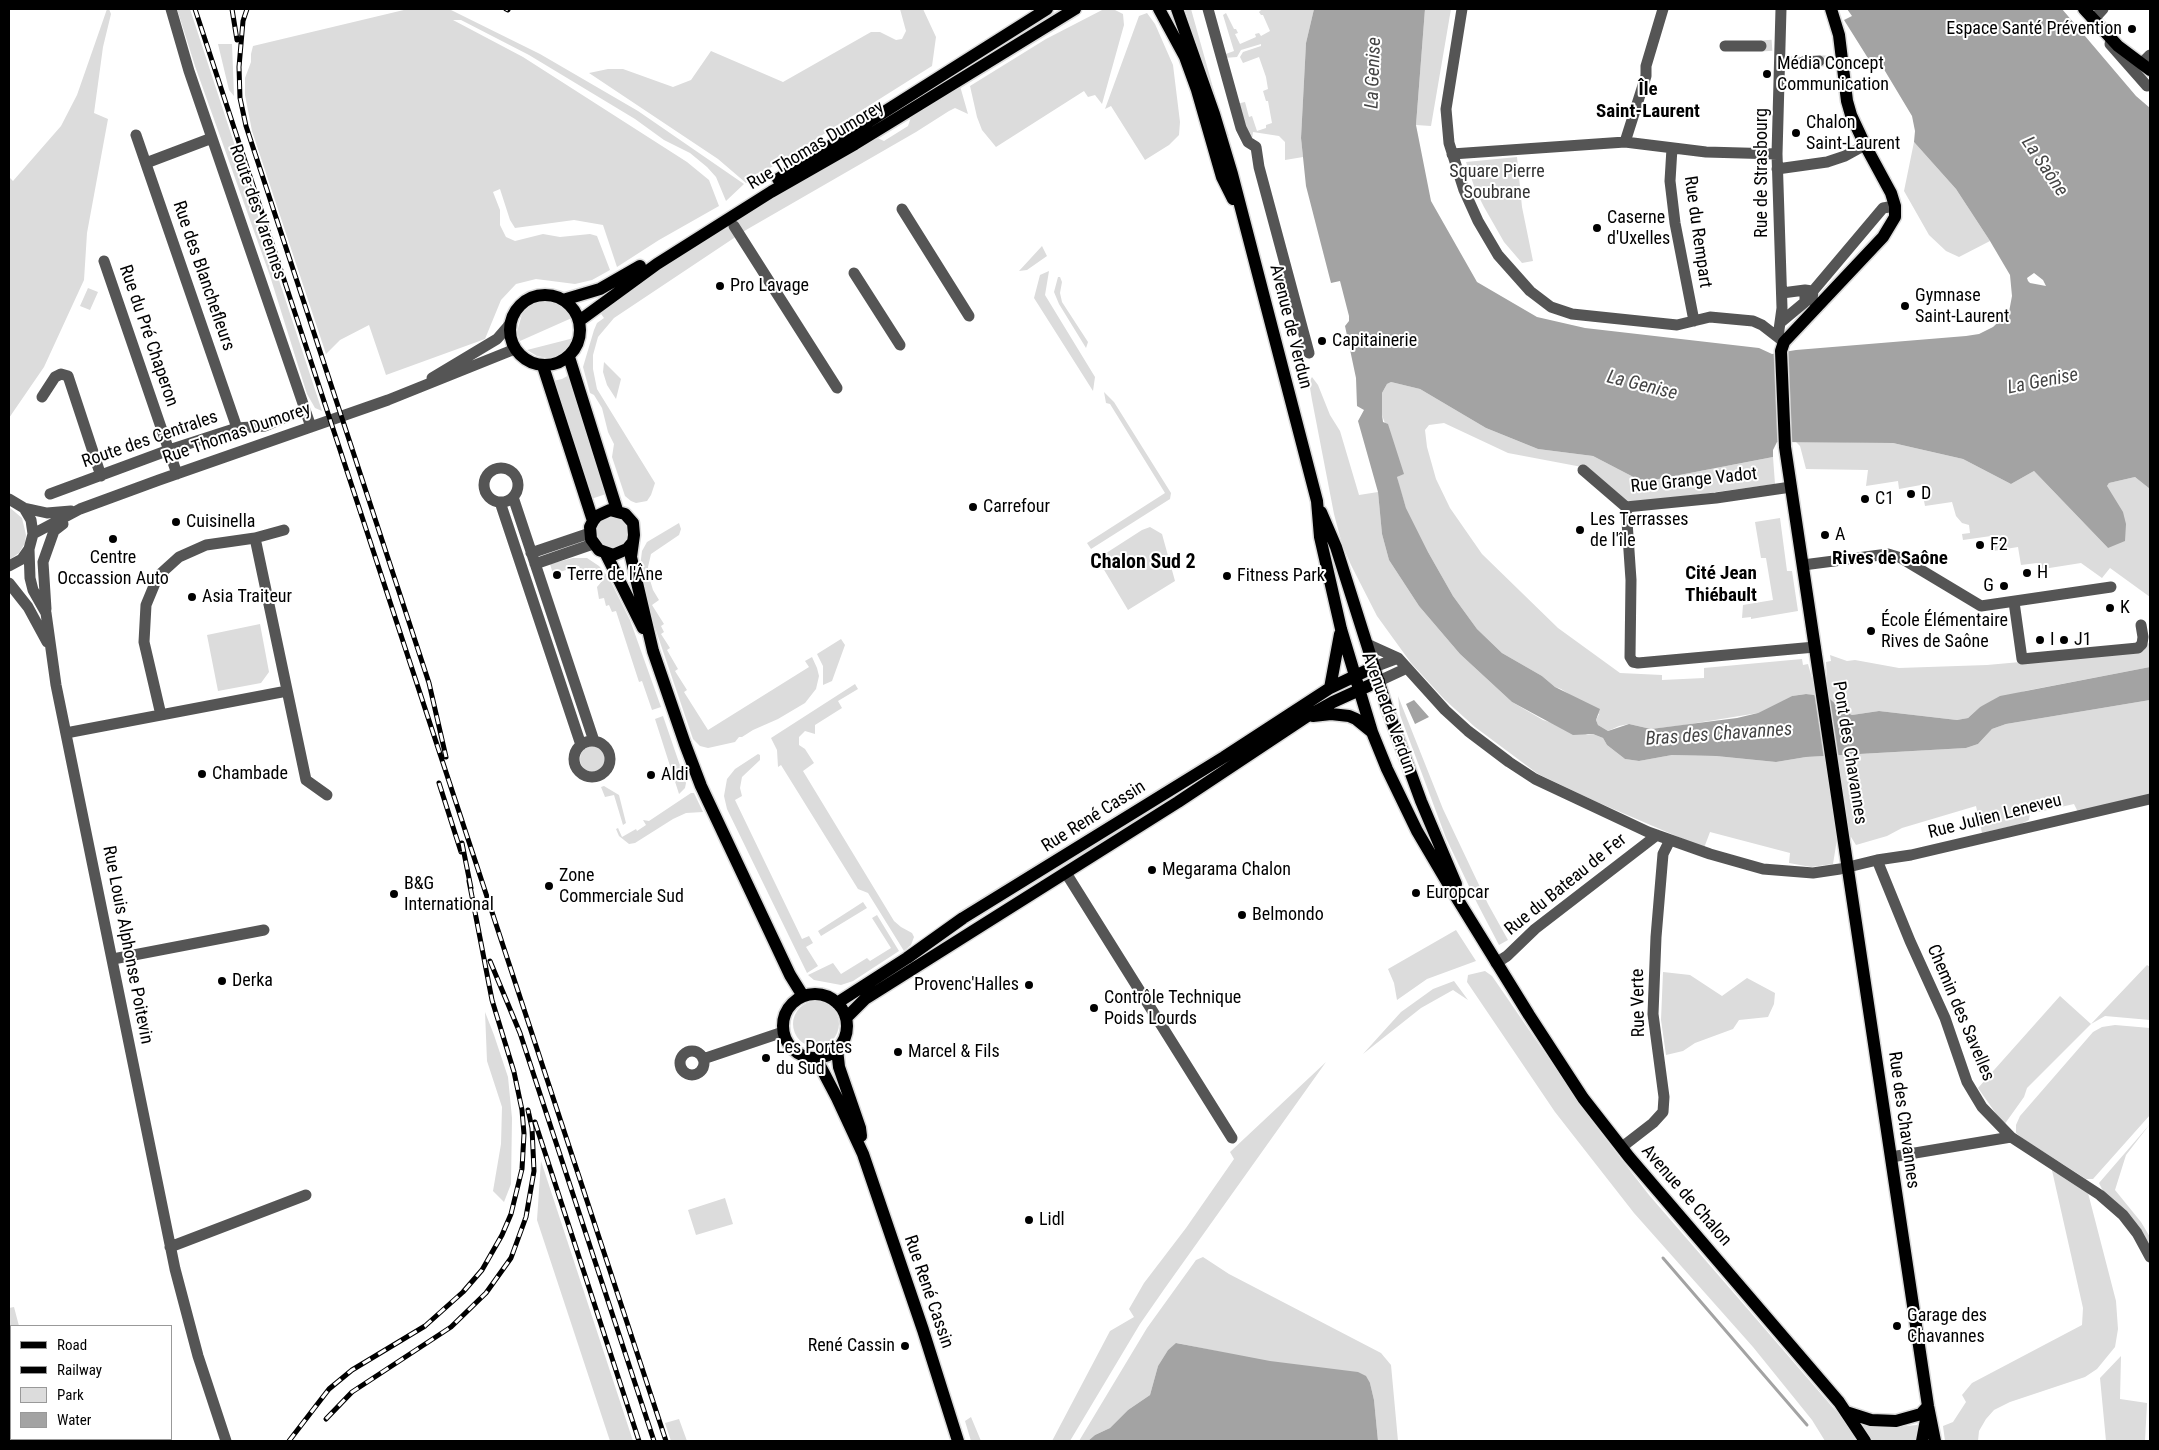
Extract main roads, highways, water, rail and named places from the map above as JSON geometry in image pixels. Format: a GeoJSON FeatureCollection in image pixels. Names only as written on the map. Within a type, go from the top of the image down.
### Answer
{"type":"FeatureCollection","features":[{"type":"Feature","properties":{"kind":"main road","name":"Rue Thomas Dumorey"},"geometry":{"type":"LineString","coordinates":[[563,300],[600,289],[646,263],[1047,9]]}},
{"type":"Feature","properties":{"kind":"main road","name":"Rue Thomas Dumorey"},"geometry":{"type":"LineString","coordinates":[[579,321],[657,264],[771,192],[855,144],[1075,9]]}},
{"type":"Feature","properties":{"kind":"main road","name":"Avenue de Verdun"},"geometry":{"type":"LineString","coordinates":[[1159,9],[1185,57],[1197,90],[1222,177],[1243,220]]}},
{"type":"Feature","properties":{"kind":"main road","name":"Avenue de Verdun"},"geometry":{"type":"LineString","coordinates":[[1177,9],[1232,174],[1316,501],[1320,537],[1341,629],[1372,732],[1417,831],[1496,963]]}},
{"type":"Feature","properties":{"kind":"main road","name":"Pont des Chavannes"},"geometry":{"type":"LineString","coordinates":[[1830,9],[1839,35],[1847,101],[1851,116],[1891,193],[1895,206],[1894,217],[1883,237],[1817,308],[1781,343],[1785,447],[1844,838]]}},
{"type":"Feature","properties":{"kind":"main road"},"geometry":{"type":"LineString","coordinates":[[2084,9],[2118,46],[2148,62]]}},
{"type":"Feature","properties":{"kind":"main road"},"geometry":{"type":"LineString","coordinates":[[541,295],[563,300],[573,309],[579,321],[579,340],[569,356],[552,365],[543,366],[522,358],[515,349],[510,337],[510,324],[517,308],[530,298],[541,295]]}},
{"type":"Feature","properties":{"kind":"main road"},"geometry":{"type":"LineString","coordinates":[[569,356],[617,510]]}},
{"type":"Feature","properties":{"kind":"main road"},"geometry":{"type":"LineString","coordinates":[[543,366],[592,533],[616,571],[653,651]]}},
{"type":"Feature","properties":{"kind":"main road","name":"Avenue de Verdun"},"geometry":{"type":"LineString","coordinates":[[1316,501],[1336,547],[1379,681],[1421,801],[1472,920]]}},
{"type":"Feature","properties":{"kind":"main road"},"geometry":{"type":"LineString","coordinates":[[592,533],[603,512],[617,510],[625,514],[633,523],[632,557],[653,651],[684,744],[701,786],[790,975],[803,996]]}},
{"type":"Feature","properties":{"kind":"main road"},"geometry":{"type":"LineString","coordinates":[[606,554],[621,553],[632,543]]}},
{"type":"Feature","properties":{"kind":"main road"},"geometry":{"type":"LineString","coordinates":[[1330,688],[1341,629]]}},
{"type":"Feature","properties":{"kind":"main road","name":"Rue René Cassin"},"geometry":{"type":"LineString","coordinates":[[837,1002],[915,953],[963,918],[1224,757],[1330,688],[1374,666]]}},
{"type":"Feature","properties":{"kind":"main road","name":"Rue René Cassin"},"geometry":{"type":"LineString","coordinates":[[846,1018],[866,999],[1178,802],[1306,717],[1333,702],[1379,681]]}},
{"type":"Feature","properties":{"kind":"main road"},"geometry":{"type":"LineString","coordinates":[[1306,717],[1331,714],[1349,716],[1356,719],[1372,732]]}},
{"type":"Feature","properties":{"kind":"main road"},"geometry":{"type":"LineString","coordinates":[[1178,802],[1224,757]]}},
{"type":"Feature","properties":{"kind":"main road"},"geometry":{"type":"LineString","coordinates":[[1066,873],[1097,836]]}},
{"type":"Feature","properties":{"kind":"main road","name":"Rue des Chavannes"},"geometry":{"type":"LineString","coordinates":[[1844,838],[1928,1406]]}},
{"type":"Feature","properties":{"kind":"main road","name":"Avenue de Chalon"},"geometry":{"type":"LineString","coordinates":[[1496,963],[1583,1098],[1622,1147],[1781,1332],[1846,1412],[1865,1441]]}},
{"type":"Feature","properties":{"kind":"main road"},"geometry":{"type":"LineString","coordinates":[[821,994],[837,1002],[846,1018],[846,1035],[836,1050],[827,1056],[816,1058],[806,1057],[797,1052],[790,1045],[784,1032],[784,1018],[794,1001],[803,996],[821,994]]}},
{"type":"Feature","properties":{"kind":"main road","name":"Rue René Cassin"},"geometry":{"type":"LineString","coordinates":[[836,1050],[839,1068],[860,1128],[863,1154]]}},
{"type":"Feature","properties":{"kind":"main road","name":"Rue René Cassin"},"geometry":{"type":"LineString","coordinates":[[816,1058],[863,1154],[918,1315],[958,1441]]}},
{"type":"Feature","properties":{"kind":"main road"},"geometry":{"type":"LineString","coordinates":[[1846,1412],[1871,1420],[1896,1421],[1921,1414],[1928,1406]]}},
{"type":"Feature","properties":{"kind":"main road"},"geometry":{"type":"LineString","coordinates":[[1922,1441],[1928,1406]]}},
{"type":"Feature","properties":{"kind":"main road"},"geometry":{"type":"LineString","coordinates":[[1928,1406],[1935,1441]]}},
{"type":"Feature","properties":{"kind":"water"},"geometry":{"type":"Polygon","coordinates":[[[1314,9],[1425,9],[1416,125],[1431,201],[1477,282],[1537,317],[1585,328],[1759,348],[1772,354],[1796,350],[1979,334],[1993,327],[2009,312],[2012,296],[2010,275],[1956,189],[1914,142],[1915,131],[1912,116],[1879,61],[1871,63],[1844,20],[1852,16],[1847,9],[2062,9],[2136,96],[2150,108],[2150,489],[2135,477],[2109,483],[2107,486],[2123,512],[2126,524],[2125,541],[2108,548],[2034,471],[2011,484],[1963,459],[1893,443],[1777,442],[1773,450],[1773,457],[1643,482],[1593,456],[1538,449],[1486,428],[1420,389],[1391,382],[1387,384],[1382,393],[1382,415],[1383,422],[1388,424],[1404,474],[1397,477],[1406,508],[1453,596],[1477,629],[1502,653],[1542,676],[1555,687],[1600,709],[1596,720],[1598,725],[1608,731],[1629,724],[1651,729],[1737,718],[1758,713],[1792,696],[1806,694],[1828,697],[1842,710],[1852,715],[1879,711],[1957,720],[1968,718],[1980,707],[2000,696],[2150,667],[2150,700],[2006,724],[1992,729],[1978,744],[1966,748],[1806,757],[1776,762],[1716,756],[1672,755],[1639,761],[1625,759],[1607,745],[1603,738],[1593,734],[1573,735],[1512,702],[1460,654],[1419,606],[1389,560],[1382,534],[1378,492],[1358,421],[1364,410],[1357,406],[1356,378],[1345,326],[1349,321],[1349,316],[1340,281],[1331,283],[1306,186],[1301,138],[1306,43],[1314,9]],[[2034,273],[2027,278],[2030,283],[2046,286],[2043,280],[2034,273]]]}},
{"type":"Feature","properties":{"kind":"water"},"geometry":{"type":"Polygon","coordinates":[[[1414,700],[1429,717],[1415,724],[1406,704],[1414,700]]]}},
{"type":"Feature","properties":{"kind":"water"},"geometry":{"type":"Polygon","coordinates":[[[1176,1343],[1270,1361],[1358,1372],[1366,1376],[1370,1383],[1374,1400],[1378,1441],[1088,1441],[1095,1435],[1110,1428],[1128,1410],[1150,1395],[1158,1366],[1168,1350],[1176,1343]]]}},
{"type":"Feature","properties":{"kind":"waterway"},"geometry":{"type":"LineString","coordinates":[[1663,1258],[1807,1425]]}},
{"type":"Feature","properties":{"kind":"tunnel"},"geometry":{"type":"LineString","coordinates":[[1761,46],[1776,45]]}},
{"type":"Feature","properties":{"kind":"tunnel"},"geometry":{"type":"LineString","coordinates":[[1819,61],[1832,61]]}},
{"type":"Feature","properties":{"kind":"tunnel"},"geometry":{"type":"LineString","coordinates":[[1789,62],[1803,62]]}},
{"type":"Feature","properties":{"kind":"railway"},"geometry":{"type":"LineString","coordinates":[[195,9],[666,1441]]}},
{"type":"Feature","properties":{"kind":"railway"},"geometry":{"type":"LineString","coordinates":[[232,9],[237,40]]}},
{"type":"Feature","properties":{"kind":"railway"},"geometry":{"type":"LineString","coordinates":[[247,9],[243,21],[239,67],[240,98],[246,126],[429,683],[446,757]]}},
{"type":"Feature","properties":{"kind":"railway"},"geometry":{"type":"LineString","coordinates":[[439,783],[461,852]]}},
{"type":"Feature","properties":{"kind":"railway"},"geometry":{"type":"LineString","coordinates":[[462,843],[471,888]]}},
{"type":"Feature","properties":{"kind":"railway"},"geometry":{"type":"LineString","coordinates":[[289,1441],[329,1389],[352,1370],[425,1326],[463,1292],[482,1270],[502,1235],[511,1214],[522,1169],[524,1134],[522,1110],[514,1072],[492,1000],[469,881]]}},
{"type":"Feature","properties":{"kind":"railway"},"geometry":{"type":"LineString","coordinates":[[490,961],[520,1033],[654,1441]]}},
{"type":"Feature","properties":{"kind":"railway"},"geometry":{"type":"LineString","coordinates":[[326,1419],[352,1392],[451,1327],[486,1293],[511,1258],[526,1217],[534,1171],[532,1128],[528,1110]]}},
{"type":"Feature","properties":{"kind":"railway"},"geometry":{"type":"LineString","coordinates":[[535,1122],[639,1441]]}},
{"type":"Feature","properties":{"kind":"place","name":"Espace Santé Prévention"},"geometry":{"type":"Point","coordinates":[2132,29]}},
{"type":"Feature","properties":{"kind":"place","name":"Média Concept Communication"},"geometry":{"type":"Point","coordinates":[1767,74]}},
{"type":"Feature","properties":{"kind":"place","name":"Chalon Saint-Laurent"},"geometry":{"type":"Point","coordinates":[1796,133]}},
{"type":"Feature","properties":{"kind":"place","name":"Caserne d'Uxelles"},"geometry":{"type":"Point","coordinates":[1597,228]}},
{"type":"Feature","properties":{"kind":"place","name":"Pro Lavage"},"geometry":{"type":"Point","coordinates":[720,286]}},
{"type":"Feature","properties":{"kind":"place","name":"Gymnase Saint-Laurent"},"geometry":{"type":"Point","coordinates":[1905,306]}},
{"type":"Feature","properties":{"kind":"place","name":"Capitainerie"},"geometry":{"type":"Point","coordinates":[1322,341]}},
{"type":"Feature","properties":{"kind":"place","name":"D"},"geometry":{"type":"Point","coordinates":[1911,494]}},
{"type":"Feature","properties":{"kind":"place","name":"C1"},"geometry":{"type":"Point","coordinates":[1865,499]}},
{"type":"Feature","properties":{"kind":"place","name":"Carrefour"},"geometry":{"type":"Point","coordinates":[973,507]}},
{"type":"Feature","properties":{"kind":"place","name":"Cuisinella"},"geometry":{"type":"Point","coordinates":[176,522]}},
{"type":"Feature","properties":{"kind":"place","name":"Les Terrasses de l'île"},"geometry":{"type":"Point","coordinates":[1580,530]}},
{"type":"Feature","properties":{"kind":"place","name":"A"},"geometry":{"type":"Point","coordinates":[1825,535]}},
{"type":"Feature","properties":{"kind":"place","name":"Centre Occassion Auto"},"geometry":{"type":"Point","coordinates":[113,539]}},
{"type":"Feature","properties":{"kind":"place","name":"F2"},"geometry":{"type":"Point","coordinates":[1980,545]}},
{"type":"Feature","properties":{"kind":"place","name":"H"},"geometry":{"type":"Point","coordinates":[2027,573]}},
{"type":"Feature","properties":{"kind":"place","name":"Terre de l'Âne"},"geometry":{"type":"Point","coordinates":[557,575]}},
{"type":"Feature","properties":{"kind":"place","name":"Fitness Park"},"geometry":{"type":"Point","coordinates":[1227,576]}},
{"type":"Feature","properties":{"kind":"place","name":"G"},"geometry":{"type":"Point","coordinates":[2004,586]}},
{"type":"Feature","properties":{"kind":"place","name":"Asia Traiteur"},"geometry":{"type":"Point","coordinates":[192,597]}},
{"type":"Feature","properties":{"kind":"place","name":"K"},"geometry":{"type":"Point","coordinates":[2110,608]}},
{"type":"Feature","properties":{"kind":"place","name":"École Élémentaire Rives de Saône"},"geometry":{"type":"Point","coordinates":[1871,631]}},
{"type":"Feature","properties":{"kind":"place","name":"I"},"geometry":{"type":"Point","coordinates":[2040,640]}},
{"type":"Feature","properties":{"kind":"place","name":"J1"},"geometry":{"type":"Point","coordinates":[2064,640]}},
{"type":"Feature","properties":{"kind":"place","name":"Chambade"},"geometry":{"type":"Point","coordinates":[202,774]}},
{"type":"Feature","properties":{"kind":"place","name":"Aldi"},"geometry":{"type":"Point","coordinates":[651,775]}},
{"type":"Feature","properties":{"kind":"place","name":"Megarama Chalon"},"geometry":{"type":"Point","coordinates":[1152,870]}},
{"type":"Feature","properties":{"kind":"place","name":"Zone Commerciale Sud"},"geometry":{"type":"Point","coordinates":[549,886]}},
{"type":"Feature","properties":{"kind":"place","name":"Europcar"},"geometry":{"type":"Point","coordinates":[1416,893]}},
{"type":"Feature","properties":{"kind":"place","name":"B&G International"},"geometry":{"type":"Point","coordinates":[394,894]}},
{"type":"Feature","properties":{"kind":"place","name":"Belmondo"},"geometry":{"type":"Point","coordinates":[1242,915]}},
{"type":"Feature","properties":{"kind":"place","name":"Derka"},"geometry":{"type":"Point","coordinates":[222,981]}},
{"type":"Feature","properties":{"kind":"place","name":"Provenc'Halles"},"geometry":{"type":"Point","coordinates":[1029,985]}},
{"type":"Feature","properties":{"kind":"place","name":"Contrôle Technique Poids Lourds"},"geometry":{"type":"Point","coordinates":[1094,1008]}},
{"type":"Feature","properties":{"kind":"place","name":"Marcel & Fils"},"geometry":{"type":"Point","coordinates":[898,1052]}},
{"type":"Feature","properties":{"kind":"place","name":"Les Portes du Sud"},"geometry":{"type":"Point","coordinates":[766,1058]}},
{"type":"Feature","properties":{"kind":"place","name":"Lidl"},"geometry":{"type":"Point","coordinates":[1029,1220]}},
{"type":"Feature","properties":{"kind":"place","name":"Garage des Chavannes"},"geometry":{"type":"Point","coordinates":[1897,1326]}},
{"type":"Feature","properties":{"kind":"place","name":"René Cassin"},"geometry":{"type":"Point","coordinates":[905,1346]}},
{"type":"Feature","properties":{"kind":"district","name":"Île Saint-Laurent"},"geometry":{"type":"Point","coordinates":[1648,101]}},
{"type":"Feature","properties":{"kind":"district","name":"Rives de Saône"},"geometry":{"type":"Point","coordinates":[1890,559]}},
{"type":"Feature","properties":{"kind":"district","name":"Chalon Sud 2"},"geometry":{"type":"Point","coordinates":[1143,563]}},
{"type":"Feature","properties":{"kind":"district","name":"Cité Jean Thiébault"},"geometry":{"type":"Point","coordinates":[1721,585]}},
{"type":"Feature","properties":{"kind":"water label","name":"La Genise"},"geometry":{"type":"Point","coordinates":[1374,73]}},
{"type":"Feature","properties":{"kind":"water label","name":"La Saône"},"geometry":{"type":"Point","coordinates":[2044,167]}},
{"type":"Feature","properties":{"kind":"water label","name":"La Genise"},"geometry":{"type":"Point","coordinates":[2043,382]}},
{"type":"Feature","properties":{"kind":"water label","name":"La Genise"},"geometry":{"type":"Point","coordinates":[1642,386]}},
{"type":"Feature","properties":{"kind":"water label","name":"Bras des Chavannes"},"geometry":{"type":"Point","coordinates":[1719,735]}},
{"type":"Feature","properties":{"kind":"park label","name":"Square Pierre Soubrane"},"geometry":{"type":"Point","coordinates":[1497,182]}}]}
